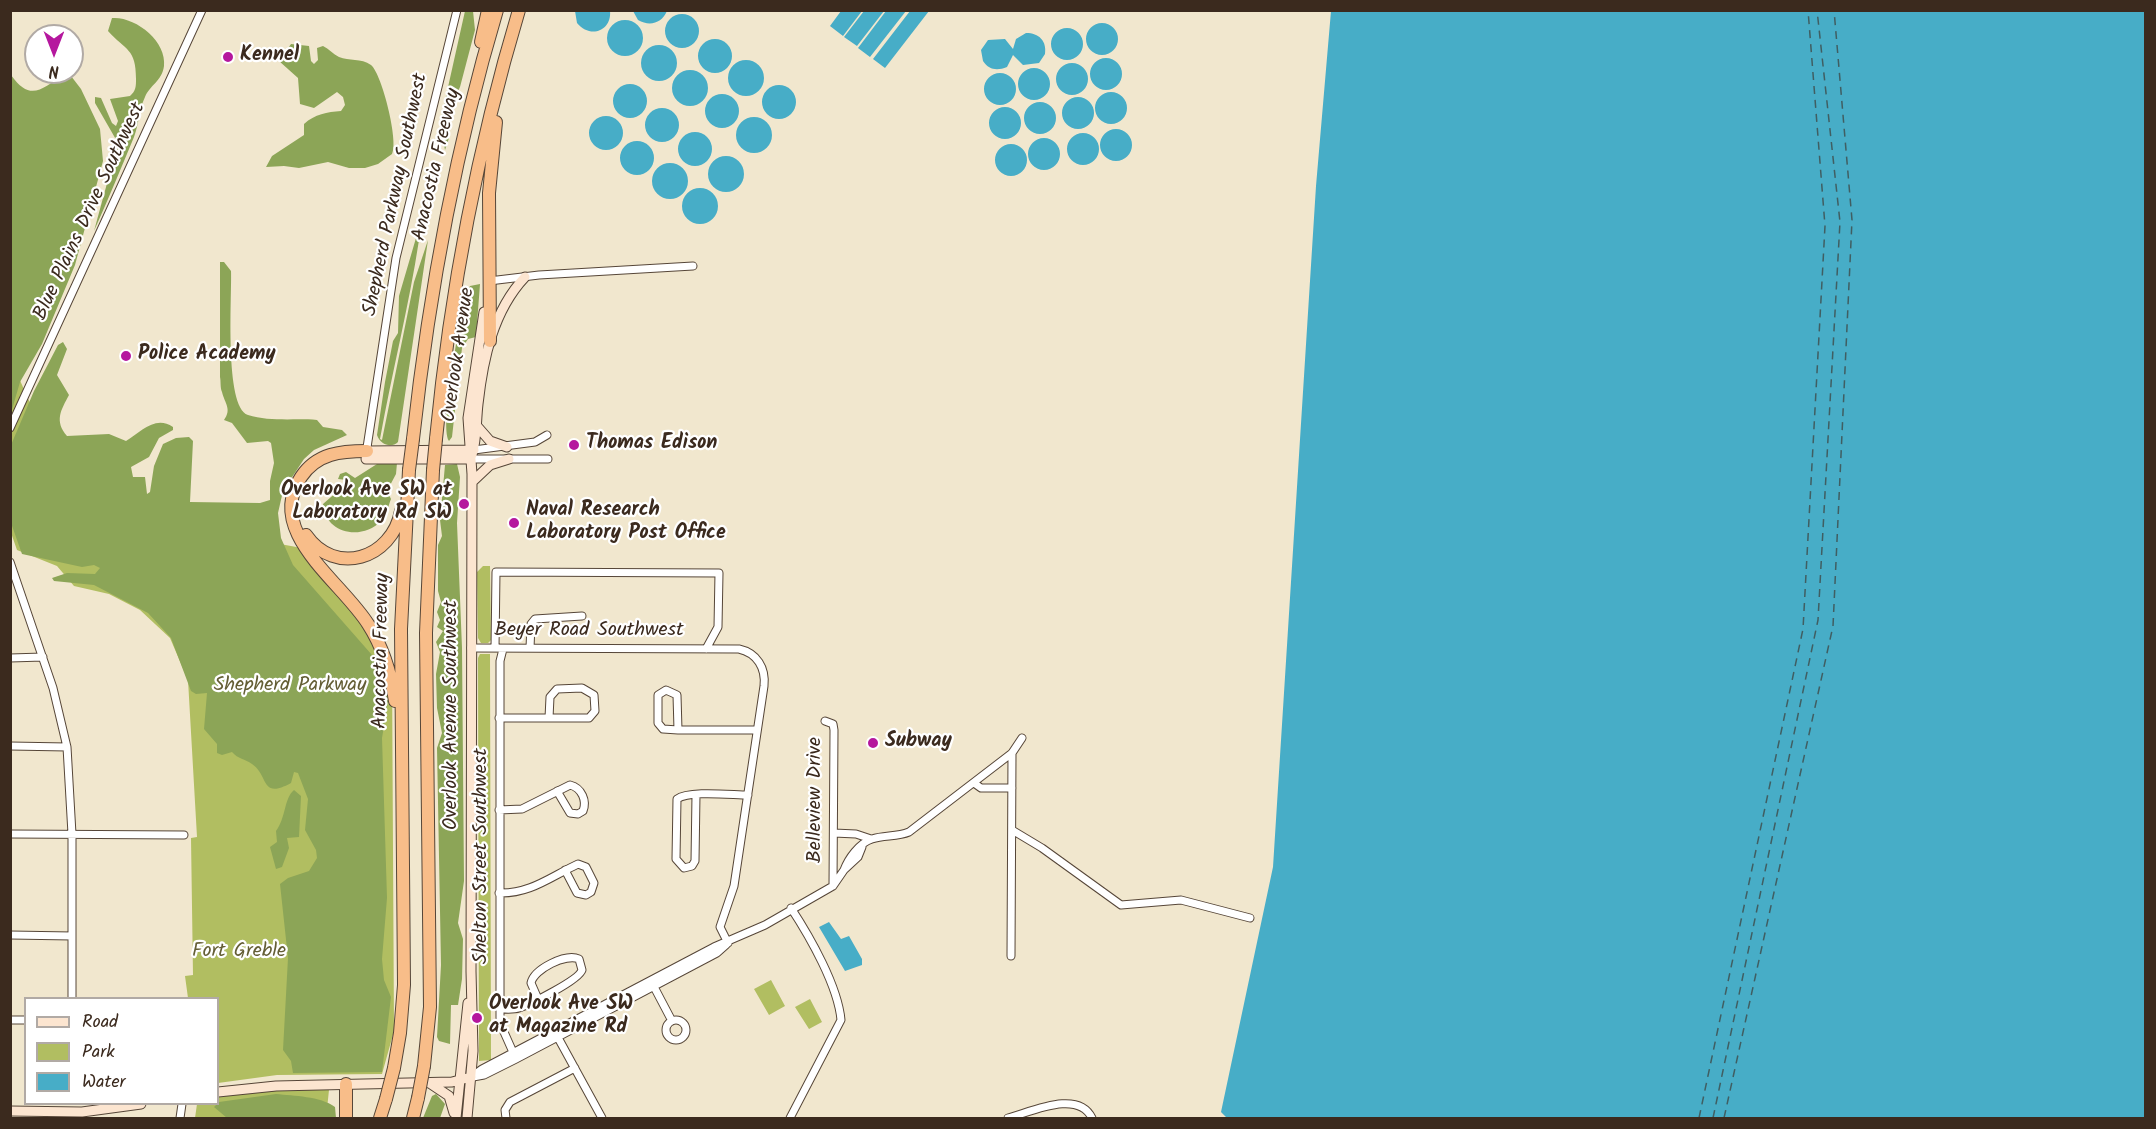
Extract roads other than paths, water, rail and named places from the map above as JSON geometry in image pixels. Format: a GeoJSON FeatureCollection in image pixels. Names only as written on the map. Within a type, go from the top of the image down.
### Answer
{"type":"FeatureCollection","features":[{"type":"Feature","properties":{"kind":"highway"},"geometry":{"type":"LineString","coordinates":[[469,115],[472,76],[488,10]]}},
{"type":"Feature","properties":{"kind":"highway","name":"Anacostia Freeway"},"geometry":{"type":"LineString","coordinates":[[380,1119],[394,1068],[403,997],[401,629],[410,439],[423,343],[443,228],[469,115],[498,10]]}},
{"type":"Feature","properties":{"kind":"highway","name":"Anacostia Freeway"},"geometry":{"type":"LineString","coordinates":[[413,1119],[424,1066],[430,1007],[426,633],[433,470],[451,319],[466,226],[491,112],[519,10]]}},
{"type":"Feature","properties":{"kind":"highway"},"geometry":{"type":"LineString","coordinates":[[490,341],[492,150],[502,92],[524,10]]}},
{"type":"Feature","properties":{"kind":"highway"},"geometry":{"type":"LineString","coordinates":[[366,455],[331,454],[310,466],[295,489],[291,515],[298,538],[363,615],[386,662],[395,705],[397,796],[403,842]]}},
{"type":"Feature","properties":{"kind":"highway"},"geometry":{"type":"LineString","coordinates":[[366,455],[328,463],[313,473],[303,488],[298,511],[302,528],[315,547],[332,556],[347,560],[363,557],[386,543],[400,518],[407,470]]}},
{"type":"Feature","properties":{"kind":"highway"},"geometry":{"type":"LineString","coordinates":[[346,1084],[346,1119]]}},
{"type":"Feature","properties":{"kind":"street","name":"Blue Plains Drive Southwest"},"geometry":{"type":"LineString","coordinates":[[10,428],[201,10]]}},
{"type":"Feature","properties":{"kind":"street","name":"Shepherd Parkway Southwest"},"geometry":{"type":"LineString","coordinates":[[366,455],[396,258],[457,10]]}},
{"type":"Feature","properties":{"kind":"street"},"geometry":{"type":"LineString","coordinates":[[489,281],[693,266]]}},
{"type":"Feature","properties":{"kind":"street","name":"Overlook Avenue"},"geometry":{"type":"LineString","coordinates":[[472,453],[490,341],[503,308],[525,277]]}},
{"type":"Feature","properties":{"kind":"street","name":"Overlook Avenue"},"geometry":{"type":"LineString","coordinates":[[472,453],[468,434],[470,402],[482,339],[486,288],[489,281]]}},
{"type":"Feature","properties":{"kind":"street"},"geometry":{"type":"LineString","coordinates":[[476,425],[488,439],[507,447]]}},
{"type":"Feature","properties":{"kind":"street"},"geometry":{"type":"LineString","coordinates":[[366,455],[472,453],[537,441],[548,435]]}},
{"type":"Feature","properties":{"kind":"street"},"geometry":{"type":"LineString","coordinates":[[472,453],[509,459],[548,459]]}},
{"type":"Feature","properties":{"kind":"street","name":"Overlook Avenue Southwest"},"geometry":{"type":"LineString","coordinates":[[467,1119],[474,1035],[471,971],[472,453]]}},
{"type":"Feature","properties":{"kind":"street"},"geometry":{"type":"LineString","coordinates":[[472,482],[490,465],[509,459]]}},
{"type":"Feature","properties":{"kind":"street"},"geometry":{"type":"LineString","coordinates":[[10,562],[59,710],[67,747],[72,834],[72,997]]}},
{"type":"Feature","properties":{"kind":"street","name":"Shelton Street Southwest"},"geometry":{"type":"LineString","coordinates":[[515,1056],[500,1027],[500,657],[496,572],[719,573]]}},
{"type":"Feature","properties":{"kind":"street","name":"Beyer Road Southwest"},"geometry":{"type":"LineString","coordinates":[[706,649],[717,627],[719,573]]}},
{"type":"Feature","properties":{"kind":"street"},"geometry":{"type":"LineString","coordinates":[[530,648],[531,624],[535,619],[582,616]]}},
{"type":"Feature","properties":{"kind":"street","name":"Beyer Road Southwest"},"geometry":{"type":"LineString","coordinates":[[471,648],[739,649],[752,654],[759,661],[765,678],[758,730],[734,886],[720,927],[728,943]]}},
{"type":"Feature","properties":{"kind":"street"},"geometry":{"type":"LineString","coordinates":[[10,658],[42,657]]}},
{"type":"Feature","properties":{"kind":"street"},"geometry":{"type":"LineString","coordinates":[[499,718],[549,718],[589,717],[595,711],[594,695],[582,688],[557,689],[550,697],[549,718]]}},
{"type":"Feature","properties":{"kind":"street"},"geometry":{"type":"LineString","coordinates":[[678,730],[677,695],[673,691],[662,691],[658,698],[659,725],[666,730],[678,730],[758,730]]}},
{"type":"Feature","properties":{"kind":"street","name":"Belleview Drive"},"geometry":{"type":"LineString","coordinates":[[825,721],[833,724],[834,730],[833,886]]}},
{"type":"Feature","properties":{"kind":"street"},"geometry":{"type":"LineString","coordinates":[[834,833],[856,834],[871,839],[900,836],[909,832],[1012,753],[1022,738]]}},
{"type":"Feature","properties":{"kind":"street"},"geometry":{"type":"LineString","coordinates":[[10,746],[67,747]]}},
{"type":"Feature","properties":{"kind":"street"},"geometry":{"type":"LineString","coordinates":[[1011,956],[1012,753]]}},
{"type":"Feature","properties":{"kind":"street"},"geometry":{"type":"LineString","coordinates":[[974,783],[981,788],[1012,788]]}},
{"type":"Feature","properties":{"kind":"street"},"geometry":{"type":"LineString","coordinates":[[499,810],[520,810],[557,791],[570,785],[578,788],[585,802],[583,811],[578,814],[570,813],[557,791]]}},
{"type":"Feature","properties":{"kind":"street"},"geometry":{"type":"LineString","coordinates":[[696,795],[695,861],[690,867],[684,868],[676,859],[676,804],[679,797],[696,795],[748,795]]}},
{"type":"Feature","properties":{"kind":"street"},"geometry":{"type":"LineString","coordinates":[[1012,830],[1042,848],[1121,905],[1181,900],[1250,918]]}},
{"type":"Feature","properties":{"kind":"street"},"geometry":{"type":"LineString","coordinates":[[10,834],[184,836]]}},
{"type":"Feature","properties":{"kind":"street"},"geometry":{"type":"LineString","coordinates":[[219,1092],[263,1087],[461,1080],[484,1075],[556,1034],[717,953],[728,943],[765,925],[791,908],[833,886],[844,870],[848,857],[871,839]]}},
{"type":"Feature","properties":{"kind":"street"},"geometry":{"type":"LineString","coordinates":[[499,893],[524,892],[565,870],[578,864],[586,867],[594,883],[591,892],[586,895],[577,893],[565,870]]}},
{"type":"Feature","properties":{"kind":"street"},"geometry":{"type":"LineString","coordinates":[[790,1119],[841,1020],[840,1006],[833,989],[791,908]]}},
{"type":"Feature","properties":{"kind":"street"},"geometry":{"type":"LineString","coordinates":[[10,935],[72,936]]}},
{"type":"Feature","properties":{"kind":"street"},"geometry":{"type":"LineString","coordinates":[[500,1009],[516,1009],[538,999],[578,977],[582,970],[579,959],[567,957],[535,975],[531,983],[538,999]]}},
{"type":"Feature","properties":{"kind":"street","name":"Overlook Avenue Southwest"},"geometry":{"type":"LineString","coordinates":[[455,1119],[471,971]]}},
{"type":"Feature","properties":{"kind":"street"},"geometry":{"type":"LineString","coordinates":[[652,984],[672,1021]]}},
{"type":"Feature","properties":{"kind":"street"},"geometry":{"type":"LineString","coordinates":[[556,1034],[602,1119]]}},
{"type":"Feature","properties":{"kind":"street"},"geometry":{"type":"LineString","coordinates":[[506,1119],[505,1110],[510,1102],[575,1068]]}},
{"type":"Feature","properties":{"kind":"street"},"geometry":{"type":"LineString","coordinates":[[429,1082],[449,1096],[455,1119]]}},
{"type":"Feature","properties":{"kind":"street"},"geometry":{"type":"LineString","coordinates":[[1008,1119],[1073,1103],[1086,1109],[1092,1119]]}},
{"type":"Feature","properties":{"kind":"street"},"geometry":{"type":"LineString","coordinates":[[10,1111],[72,1112],[132,1105]]}},
{"type":"Feature","properties":{"kind":"water"},"geometry":{"type":"Polygon","coordinates":[[[633,10],[667,11],[659,21],[647,23],[638,20],[633,10]]]}},
{"type":"Feature","properties":{"kind":"water"},"geometry":{"type":"Polygon","coordinates":[[[575,11],[610,11],[610,18],[604,28],[594,32],[588,31],[577,23],[575,11]]]}},
{"type":"Feature","properties":{"kind":"water"},"geometry":{"type":"Polygon","coordinates":[[[841,11],[862,11],[843,36],[830,26],[841,11]]]}},
{"type":"Feature","properties":{"kind":"water"},"geometry":{"type":"Polygon","coordinates":[[[864,11],[884,11],[857,46],[844,37],[864,11]]]}},
{"type":"Feature","properties":{"kind":"water"},"geometry":{"type":"Polygon","coordinates":[[[886,11],[906,11],[870,57],[858,48],[886,11]]]}},
{"type":"Feature","properties":{"kind":"water"},"geometry":{"type":"Polygon","coordinates":[[[910,11],[929,11],[885,68],[873,59],[910,11]]]}},
{"type":"Feature","properties":{"kind":"water"},"geometry":{"type":"Polygon","coordinates":[[[1331,11],[2145,11],[2145,1118],[1227,1118],[1221,1112],[1273,867],[1316,186],[1331,11]]]}},
{"type":"Feature","properties":{"kind":"water"},"geometry":{"type":"Polygon","coordinates":[[[682,14],[694,19],[699,31],[694,43],[682,48],[670,43],[665,31],[670,19],[682,14]]]}},
{"type":"Feature","properties":{"kind":"water"},"geometry":{"type":"Polygon","coordinates":[[[625,20],[638,25],[643,38],[638,51],[625,56],[612,51],[607,38],[612,25],[625,20]]]}},
{"type":"Feature","properties":{"kind":"water"},"geometry":{"type":"Polygon","coordinates":[[[1102,23],[1114,27],[1118,39],[1114,51],[1102,55],[1090,51],[1086,39],[1090,27],[1102,23]]]}},
{"type":"Feature","properties":{"kind":"water"},"geometry":{"type":"Polygon","coordinates":[[[1067,28],[1079,32],[1083,44],[1079,56],[1067,60],[1055,56],[1051,44],[1055,32],[1067,28]]]}},
{"type":"Feature","properties":{"kind":"water"},"geometry":{"type":"Polygon","coordinates":[[[1026,33],[1035,34],[1045,45],[1045,54],[1039,63],[1023,65],[1013,55],[1007,67],[997,69],[991,68],[983,61],[981,50],[988,40],[1005,39],[1013,49],[1016,39],[1026,33]]]}},
{"type":"Feature","properties":{"kind":"water"},"geometry":{"type":"Polygon","coordinates":[[[715,39],[727,44],[732,56],[727,68],[715,73],[703,68],[698,56],[703,44],[715,39]]]}},
{"type":"Feature","properties":{"kind":"water"},"geometry":{"type":"Polygon","coordinates":[[[659,45],[671,51],[677,63],[671,75],[659,81],[647,75],[641,63],[647,51],[659,45]]]}},
{"type":"Feature","properties":{"kind":"water"},"geometry":{"type":"Polygon","coordinates":[[[1106,58],[1117,63],[1122,74],[1117,85],[1106,90],[1095,85],[1090,74],[1095,63],[1106,58]]]}},
{"type":"Feature","properties":{"kind":"water"},"geometry":{"type":"Polygon","coordinates":[[[746,60],[758,66],[764,78],[758,90],[746,96],[734,90],[728,78],[734,66],[746,60]]]}},
{"type":"Feature","properties":{"kind":"water"},"geometry":{"type":"Polygon","coordinates":[[[1072,63],[1084,67],[1088,79],[1084,91],[1072,95],[1060,91],[1056,79],[1060,67],[1072,63]]]}},
{"type":"Feature","properties":{"kind":"water"},"geometry":{"type":"Polygon","coordinates":[[[1034,68],[1045,73],[1050,84],[1045,95],[1034,100],[1023,95],[1018,84],[1023,73],[1034,68]]]}},
{"type":"Feature","properties":{"kind":"water"},"geometry":{"type":"Polygon","coordinates":[[[690,70],[702,76],[708,88],[702,100],[690,106],[678,100],[672,88],[678,76],[690,70]]]}},
{"type":"Feature","properties":{"kind":"water"},"geometry":{"type":"Polygon","coordinates":[[[1000,73],[1011,78],[1016,89],[1011,100],[1000,105],[989,100],[984,89],[989,78],[1000,73]]]}},
{"type":"Feature","properties":{"kind":"water"},"geometry":{"type":"Polygon","coordinates":[[[630,84],[642,89],[647,101],[642,113],[630,118],[618,113],[613,101],[618,89],[630,84]]]}},
{"type":"Feature","properties":{"kind":"water"},"geometry":{"type":"Polygon","coordinates":[[[779,85],[791,90],[796,102],[791,114],[779,119],[767,114],[762,102],[767,90],[779,85]]]}},
{"type":"Feature","properties":{"kind":"water"},"geometry":{"type":"Polygon","coordinates":[[[1111,92],[1122,97],[1127,108],[1122,119],[1111,124],[1100,119],[1095,108],[1100,97],[1111,92]]]}},
{"type":"Feature","properties":{"kind":"water"},"geometry":{"type":"Polygon","coordinates":[[[722,94],[734,99],[739,111],[734,123],[722,128],[710,123],[705,111],[710,99],[722,94]]]}},
{"type":"Feature","properties":{"kind":"water"},"geometry":{"type":"Polygon","coordinates":[[[1078,97],[1089,102],[1094,113],[1089,124],[1078,129],[1067,124],[1062,113],[1067,102],[1078,97]]]}},
{"type":"Feature","properties":{"kind":"water"},"geometry":{"type":"Polygon","coordinates":[[[1040,102],[1051,107],[1056,118],[1051,129],[1040,134],[1029,129],[1024,118],[1029,107],[1040,102]]]}},
{"type":"Feature","properties":{"kind":"water"},"geometry":{"type":"Polygon","coordinates":[[[1005,107],[1016,112],[1021,123],[1016,134],[1005,139],[994,134],[989,123],[994,112],[1005,107]]]}},
{"type":"Feature","properties":{"kind":"water"},"geometry":{"type":"Polygon","coordinates":[[[662,108],[674,113],[679,125],[674,137],[662,142],[650,137],[645,125],[650,113],[662,108]]]}},
{"type":"Feature","properties":{"kind":"water"},"geometry":{"type":"Polygon","coordinates":[[[606,116],[618,121],[623,133],[618,145],[606,150],[594,145],[589,133],[594,121],[606,116]]]}},
{"type":"Feature","properties":{"kind":"water"},"geometry":{"type":"Polygon","coordinates":[[[754,117],[766,123],[772,135],[766,147],[754,153],[742,147],[736,135],[742,123],[754,117]]]}},
{"type":"Feature","properties":{"kind":"water"},"geometry":{"type":"Polygon","coordinates":[[[1116,129],[1127,134],[1132,145],[1127,156],[1116,161],[1105,156],[1100,145],[1105,134],[1116,129]]]}},
{"type":"Feature","properties":{"kind":"water"},"geometry":{"type":"Polygon","coordinates":[[[695,132],[707,137],[712,149],[707,161],[695,166],[683,161],[678,149],[683,137],[695,132]]]}},
{"type":"Feature","properties":{"kind":"water"},"geometry":{"type":"Polygon","coordinates":[[[1083,133],[1094,138],[1099,149],[1094,160],[1083,165],[1072,160],[1067,149],[1072,138],[1083,133]]]}},
{"type":"Feature","properties":{"kind":"water"},"geometry":{"type":"Polygon","coordinates":[[[1044,138],[1055,143],[1060,154],[1055,165],[1044,170],[1033,165],[1028,154],[1033,143],[1044,138]]]}},
{"type":"Feature","properties":{"kind":"water"},"geometry":{"type":"Polygon","coordinates":[[[637,141],[649,146],[654,158],[649,170],[637,175],[625,170],[620,158],[625,146],[637,141]]]}},
{"type":"Feature","properties":{"kind":"water"},"geometry":{"type":"Polygon","coordinates":[[[1011,144],[1023,148],[1027,160],[1023,172],[1011,176],[999,172],[995,160],[999,148],[1011,144]]]}},
{"type":"Feature","properties":{"kind":"water"},"geometry":{"type":"Polygon","coordinates":[[[726,156],[738,162],[744,174],[738,186],[726,192],[714,186],[708,174],[714,162],[726,156]]]}},
{"type":"Feature","properties":{"kind":"water"},"geometry":{"type":"Polygon","coordinates":[[[670,163],[683,168],[688,181],[683,194],[670,199],[657,194],[652,181],[657,168],[670,163]]]}},
{"type":"Feature","properties":{"kind":"water"},"geometry":{"type":"Polygon","coordinates":[[[700,188],[713,193],[718,206],[713,219],[700,224],[687,219],[682,206],[687,193],[700,188]]]}},
{"type":"Feature","properties":{"kind":"water"},"geometry":{"type":"Polygon","coordinates":[[[829,922],[841,939],[849,936],[862,959],[862,965],[845,971],[819,927],[829,922]]]}},
{"type":"Feature","properties":{"kind":"place","name":"Kennel"},"geometry":{"type":"Point","coordinates":[228,57]}},
{"type":"Feature","properties":{"kind":"place","name":"Police Academy"},"geometry":{"type":"Point","coordinates":[126,356]}},
{"type":"Feature","properties":{"kind":"place","name":"Thomas Edison"},"geometry":{"type":"Point","coordinates":[574,445]}},
{"type":"Feature","properties":{"kind":"place","name":"Overlook Ave SW at Laboratory Rd SW"},"geometry":{"type":"Point","coordinates":[464,504]}},
{"type":"Feature","properties":{"kind":"place","name":"Naval Research Laboratory Post Office"},"geometry":{"type":"Point","coordinates":[514,523]}},
{"type":"Feature","properties":{"kind":"place","name":"Subway"},"geometry":{"type":"Point","coordinates":[873,743]}},
{"type":"Feature","properties":{"kind":"place","name":"Overlook Ave SW at Magazine Rd"},"geometry":{"type":"Point","coordinates":[477,1018]}},
{"type":"Feature","properties":{"kind":"park label","name":"Shepherd Parkway"},"geometry":{"type":"Point","coordinates":[290,687]}},
{"type":"Feature","properties":{"kind":"park label","name":"Fort Greble"},"geometry":{"type":"Point","coordinates":[239,953]}}]}
